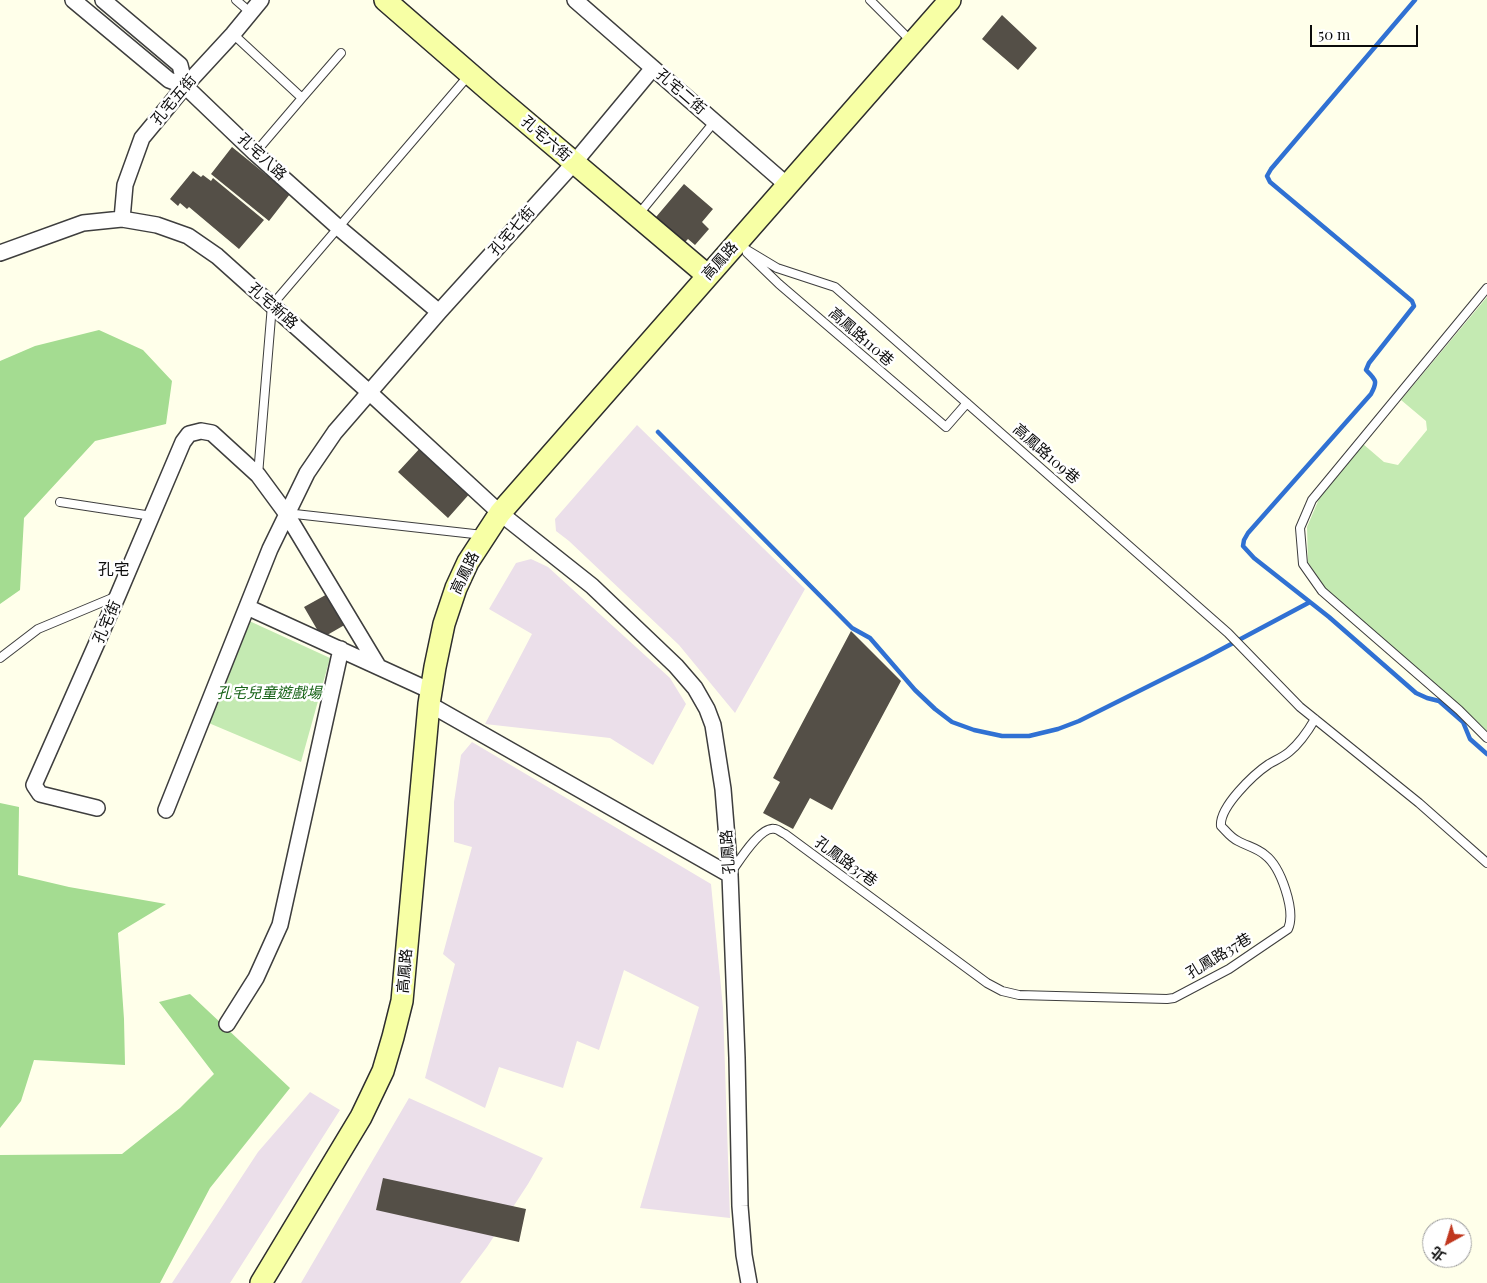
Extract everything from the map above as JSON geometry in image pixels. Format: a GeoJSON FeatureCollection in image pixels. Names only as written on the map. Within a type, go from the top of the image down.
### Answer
{"type":"FeatureCollection","features":[{"type":"Feature","properties":{"kind":"street","name":"孔宅八路"},"geometry":{"type":"LineString","coordinates":[[72,0],[169,80],[185,86],[339,228],[439,312]]}},
{"type":"Feature","properties":{"kind":"street","name":"孔宅八路"},"geometry":{"type":"LineString","coordinates":[[103,0],[180,65],[185,86]]}},
{"type":"Feature","properties":{"kind":"street","name":"孔宅五街"},"geometry":{"type":"LineString","coordinates":[[122,219],[125,186],[142,138],[261,0]]}},
{"type":"Feature","properties":{"kind":"street","name":"孔宅六街"},"geometry":{"type":"LineString","coordinates":[[386,0],[470,74],[707,275]]}},
{"type":"Feature","properties":{"kind":"street","name":"孔宅二街"},"geometry":{"type":"LineString","coordinates":[[575,0],[787,185]]}},
{"type":"Feature","properties":{"kind":"street","name":"高鳳路"},"geometry":{"type":"LineString","coordinates":[[261,1283],[361,1117],[383,1071],[394,1037],[402,1001],[430,697],[444,624],[456,588],[468,562],[500,512],[950,0]]}},
{"type":"Feature","properties":{"kind":"street","name":"孔宅七街"},"geometry":{"type":"LineString","coordinates":[[370,393],[439,312],[574,163],[653,68]]}},
{"type":"Feature","properties":{"kind":"street","name":"孔宅新路"},"geometry":{"type":"LineString","coordinates":[[0,253],[83,223],[122,219],[157,225],[188,236],[217,256],[500,512]]}},
{"type":"Feature","properties":{"kind":"street"},"geometry":{"type":"LineString","coordinates":[[166,810],[286,513],[307,473],[335,432],[370,393]]}},
{"type":"Feature","properties":{"kind":"street","name":"孔宅街"},"geometry":{"type":"LineString","coordinates":[[97,808],[40,794],[34,785],[183,442],[189,434],[201,431],[212,433],[258,476],[286,513],[378,666]]}},
{"type":"Feature","properties":{"kind":"street","name":"孔鳳路"},"geometry":{"type":"LineString","coordinates":[[500,512],[592,586],[676,666],[695,688],[707,708],[713,726],[723,788],[730,875],[740,1206],[744,1255],[749,1283]]}},
{"type":"Feature","properties":{"kind":"street"},"geometry":{"type":"LineString","coordinates":[[247,606],[378,666],[730,875]]}},
{"type":"Feature","properties":{"kind":"street"},"geometry":{"type":"LineString","coordinates":[[227,1024],[256,978],[280,925],[341,649]]}},
{"type":"Feature","properties":{"kind":"lane"},"geometry":{"type":"LineString","coordinates":[[236,0],[251,13]]}},
{"type":"Feature","properties":{"kind":"lane"},"geometry":{"type":"LineString","coordinates":[[870,0],[912,42]]}},
{"type":"Feature","properties":{"kind":"lane"},"geometry":{"type":"LineString","coordinates":[[233,34],[302,98]]}},
{"type":"Feature","properties":{"kind":"lane"},"geometry":{"type":"LineString","coordinates":[[256,152],[341,53]]}},
{"type":"Feature","properties":{"kind":"lane"},"geometry":{"type":"LineString","coordinates":[[258,476],[272,305],[470,74]]}},
{"type":"Feature","properties":{"kind":"lane"},"geometry":{"type":"LineString","coordinates":[[637,216],[715,121]]}},
{"type":"Feature","properties":{"kind":"lane","name":"高鳳路109巷"},"geometry":{"type":"LineString","coordinates":[[736,243],[777,268],[835,287],[1228,634],[1300,707],[1315,719]]}},
{"type":"Feature","properties":{"kind":"lane","name":"高鳳路110巷"},"geometry":{"type":"LineString","coordinates":[[736,243],[779,284],[946,427],[967,403]]}},
{"type":"Feature","properties":{"kind":"lane"},"geometry":{"type":"LineString","coordinates":[[1487,288],[1312,500],[1300,528],[1303,564],[1322,591],[1459,710],[1487,738]]}},
{"type":"Feature","properties":{"kind":"lane"},"geometry":{"type":"LineString","coordinates":[[60,502],[152,516]]}},
{"type":"Feature","properties":{"kind":"lane"},"geometry":{"type":"LineString","coordinates":[[286,513],[485,536]]}},
{"type":"Feature","properties":{"kind":"lane"},"geometry":{"type":"LineString","coordinates":[[0,658],[38,629],[118,595]]}},
{"type":"Feature","properties":{"kind":"lane"},"geometry":{"type":"LineString","coordinates":[[1315,719],[1419,803],[1487,863]]}},
{"type":"Feature","properties":{"kind":"lane","name":"孔鳳路37巷"},"geometry":{"type":"LineString","coordinates":[[730,875],[760,834],[774,828],[785,834],[987,984],[1002,991],[1019,995],[1174,998],[1229,969],[1288,929],[1290,925],[1287,894],[1272,862],[1260,851],[1237,841],[1221,826],[1220,820],[1224,811],[1245,784],[1268,765],[1290,752],[1304,737],[1315,719]]}},
{"type":"Feature","properties":{"kind":"shaded area"},"geometry":{"type":"Polygon","coordinates":[[[637,425],[805,589],[735,713],[679,645],[569,541],[556,531],[555,519],[637,425]]]}},
{"type":"Feature","properties":{"kind":"shaded area"},"geometry":{"type":"Polygon","coordinates":[[[531,559],[548,567],[670,678],[686,704],[653,765],[610,738],[485,724],[532,634],[489,609],[516,563],[531,559]]]}},
{"type":"Feature","properties":{"kind":"shaded area"},"geometry":{"type":"Polygon","coordinates":[[[472,742],[711,884],[723,1008],[730,1218],[640,1208],[699,1007],[624,970],[599,1050],[577,1041],[563,1088],[499,1067],[485,1108],[425,1078],[455,964],[443,954],[472,847],[454,842],[454,802],[461,755],[472,742]]]}},
{"type":"Feature","properties":{"kind":"shaded area"},"geometry":{"type":"Polygon","coordinates":[[[310,1092],[340,1110],[230,1283],[172,1283],[258,1152],[310,1092]]]}},
{"type":"Feature","properties":{"kind":"shaded area"},"geometry":{"type":"Polygon","coordinates":[[[409,1098],[543,1158],[487,1247],[460,1283],[301,1283],[409,1098]]]}},
{"type":"Feature","properties":{"kind":"green space"},"geometry":{"type":"Polygon","coordinates":[[[1487,297],[1487,733],[1325,588],[1308,562],[1307,527],[1319,499],[1363,444],[1384,462],[1398,465],[1427,430],[1426,421],[1401,400],[1487,297]]]}},
{"type":"Feature","properties":{"kind":"green space"},"geometry":{"type":"Polygon","coordinates":[[[99,330],[143,350],[172,381],[166,424],[95,441],[24,518],[20,590],[0,604],[0,361],[35,346],[99,330]]]}},
{"type":"Feature","properties":{"kind":"green space","name":"孔宅兒童遊戲場"},"geometry":{"type":"Polygon","coordinates":[[[245,619],[330,658],[301,762],[204,721],[245,619]]]}},
{"type":"Feature","properties":{"kind":"green space"},"geometry":{"type":"Polygon","coordinates":[[[0,803],[19,807],[18,875],[69,887],[166,904],[118,933],[125,1065],[34,1060],[21,1101],[0,1128],[0,803]]]}},
{"type":"Feature","properties":{"kind":"green space"},"geometry":{"type":"Polygon","coordinates":[[[190,994],[290,1088],[210,1188],[160,1283],[0,1283],[0,1155],[122,1154],[180,1108],[214,1074],[159,1002],[190,994]]]}},
{"type":"Feature","properties":{"kind":"building"},"geometry":{"type":"Polygon","coordinates":[[[1002,15],[1037,48],[1018,70],[982,39],[1002,15]]]}},
{"type":"Feature","properties":{"kind":"building"},"geometry":{"type":"Polygon","coordinates":[[[232,147],[290,194],[269,221],[211,174],[232,147]]]}},
{"type":"Feature","properties":{"kind":"building"},"geometry":{"type":"Polygon","coordinates":[[[193,171],[211,181],[213,178],[264,220],[239,249],[189,207],[187,209],[180,203],[178,206],[170,199],[193,171]]]}},
{"type":"Feature","properties":{"kind":"building"},"geometry":{"type":"Polygon","coordinates":[[[684,184],[713,209],[702,222],[709,229],[695,245],[688,239],[685,242],[656,217],[684,184]]]}},
{"type":"Feature","properties":{"kind":"building"},"geometry":{"type":"Polygon","coordinates":[[[422,446],[472,491],[448,518],[398,472],[422,446]]]}},
{"type":"Feature","properties":{"kind":"building"},"geometry":{"type":"Polygon","coordinates":[[[331,592],[348,623],[322,638],[304,607],[331,592]]]}},
{"type":"Feature","properties":{"kind":"building"},"geometry":{"type":"Polygon","coordinates":[[[851,631],[901,681],[832,810],[810,798],[793,829],[763,813],[780,782],[773,778],[851,631]]]}},
{"type":"Feature","properties":{"kind":"building"},"geometry":{"type":"Polygon","coordinates":[[[383,1178],[526,1209],[519,1242],[376,1210],[383,1178]]]}},
{"type":"Feature","properties":{"kind":"waterway"},"geometry":{"type":"LineString","coordinates":[[1415,0],[1267,176],[1270,182],[1412,301],[1414,306],[1369,363],[1366,370],[1375,381],[1371,394],[1248,533],[1243,546],[1254,558],[1329,617],[1416,693],[1439,701],[1463,722],[1470,739],[1487,754]]}},
{"type":"Feature","properties":{"kind":"waterway"},"geometry":{"type":"LineString","coordinates":[[658,432],[852,628],[870,638],[915,690],[935,709],[952,722],[974,730],[1002,736],[1029,736],[1058,729],[1079,721],[1205,658],[1310,602]]}},
{"type":"Feature","properties":{"kind":"district","name":"孔宅"},"geometry":{"type":"Point","coordinates":[114,570]}}]}
